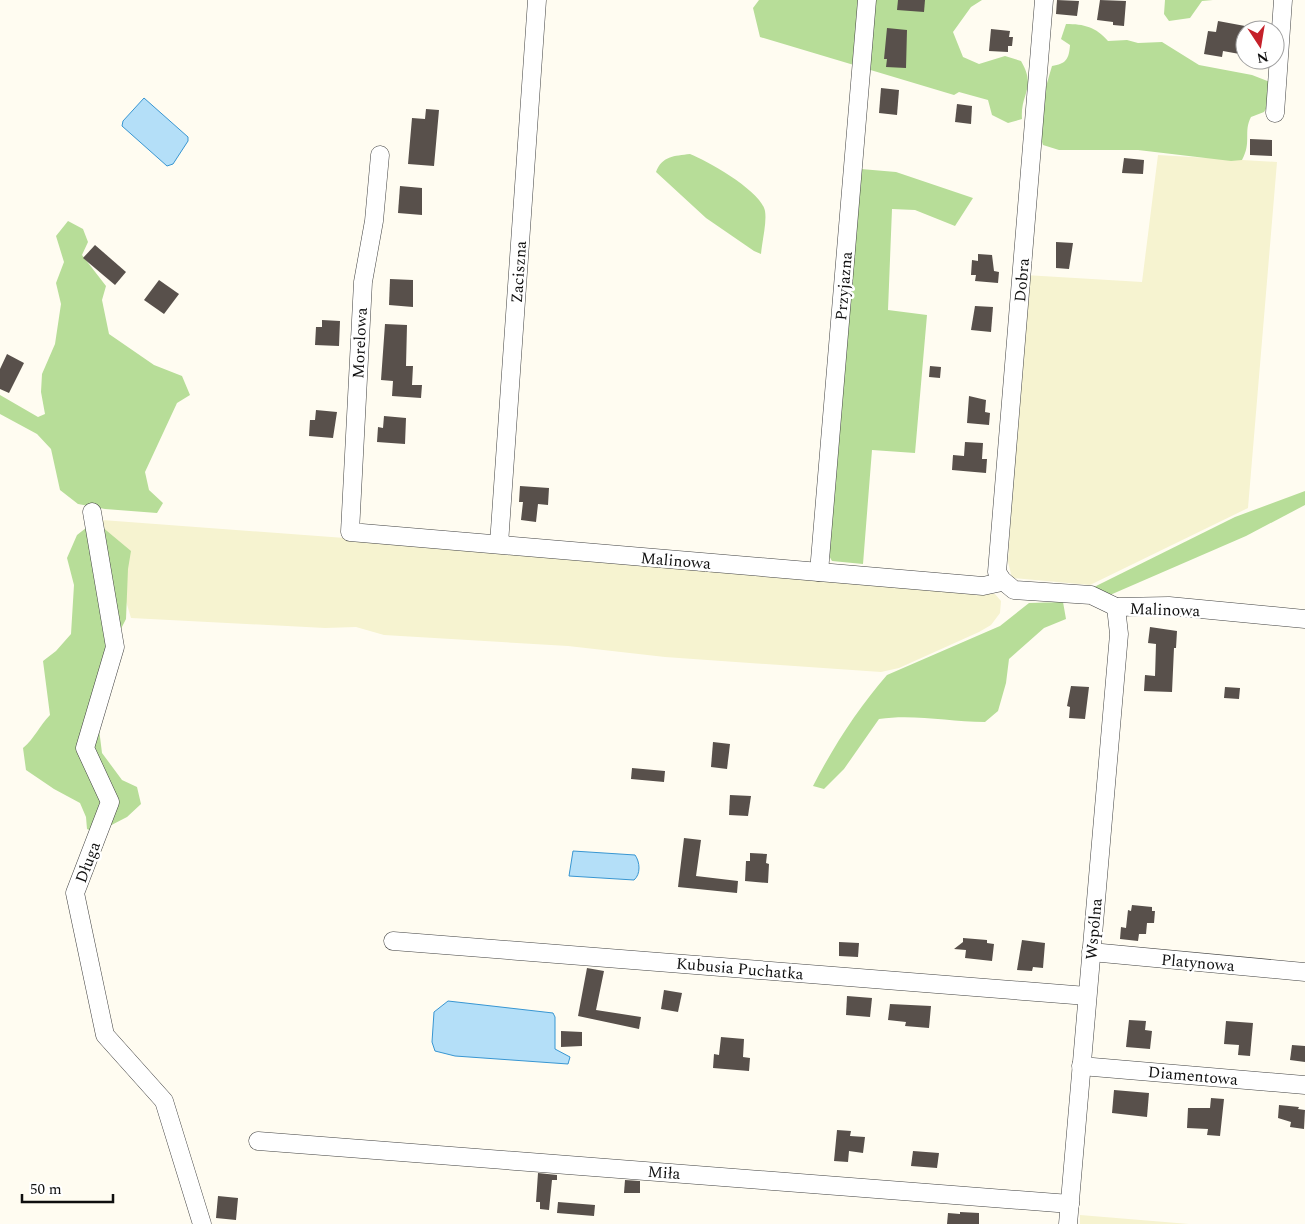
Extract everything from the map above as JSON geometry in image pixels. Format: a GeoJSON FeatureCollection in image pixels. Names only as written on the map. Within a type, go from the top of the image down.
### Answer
{"type":"FeatureCollection","features":[{"type":"Feature","properties":{"kind":"street","name":"Zaciszna"},"geometry":{"type":"LineString","coordinates":[[499,544],[538,0]]}},
{"type":"Feature","properties":{"kind":"street","name":"Przyjazna"},"geometry":{"type":"LineString","coordinates":[[819,572],[867,0]]}},
{"type":"Feature","properties":{"kind":"street","name":"Dobra"},"geometry":{"type":"LineString","coordinates":[[1002,580],[997,572],[997,560],[1044,0]]}},
{"type":"Feature","properties":{"kind":"street"},"geometry":{"type":"LineString","coordinates":[[1275,113],[1283,0]]}},
{"type":"Feature","properties":{"kind":"street","name":"Morelowa"},"geometry":{"type":"LineString","coordinates":[[350,532],[363,282],[374,221],[380,155]]}},
{"type":"Feature","properties":{"kind":"street","name":"Długa"},"geometry":{"type":"LineString","coordinates":[[92,512],[115,647],[85,748],[110,802],[75,893],[105,1036],[164,1101],[202,1224]]}},
{"type":"Feature","properties":{"kind":"street","name":"Malinowa"},"geometry":{"type":"LineString","coordinates":[[350,532],[983,586],[1002,580],[1014,590],[1091,595],[1116,607],[1169,606],[1305,619]]}},
{"type":"Feature","properties":{"kind":"street","name":"Wspólna"},"geometry":{"type":"LineString","coordinates":[[1068,1224],[1119,634],[1116,607]]}},
{"type":"Feature","properties":{"kind":"street","name":"Kubusia Puchatka"},"geometry":{"type":"LineString","coordinates":[[393,941],[1087,996]]}},
{"type":"Feature","properties":{"kind":"street","name":"Platynowa"},"geometry":{"type":"LineString","coordinates":[[1091,952],[1305,972]]}},
{"type":"Feature","properties":{"kind":"street","name":"Diamentowa"},"geometry":{"type":"LineString","coordinates":[[1081,1066],[1305,1084]]}},
{"type":"Feature","properties":{"kind":"street","name":"Miła"},"geometry":{"type":"LineString","coordinates":[[258,1140],[1070,1204]]}},
{"type":"Feature","properties":{"kind":"shaded area"},"geometry":{"type":"Polygon","coordinates":[[[1158,155],[1277,162],[1248,508],[1090,585],[1012,578],[1008,562],[1025,275],[1142,282],[1158,155]]]}},
{"type":"Feature","properties":{"kind":"shaded area"},"geometry":{"type":"Polygon","coordinates":[[[102,520],[493,549],[995,594],[1001,601],[1000,613],[991,625],[979,632],[899,668],[881,672],[665,657],[568,646],[384,635],[356,627],[325,628],[131,618],[102,520]]]}},
{"type":"Feature","properties":{"kind":"shaded area"},"geometry":{"type":"Polygon","coordinates":[[[1080,1215],[1189,1224],[1080,1224],[1080,1215]]]}},
{"type":"Feature","properties":{"kind":"green space"},"geometry":{"type":"Polygon","coordinates":[[[759,0],[982,0],[971,7],[953,32],[963,57],[979,64],[1005,56],[1021,61],[1028,78],[1022,119],[1008,123],[992,115],[988,100],[959,92],[954,95],[760,37],[753,8],[759,0]]]}},
{"type":"Feature","properties":{"kind":"green space"},"geometry":{"type":"Polygon","coordinates":[[[1165,0],[1213,0],[1202,1],[1190,18],[1169,21],[1164,14],[1165,0]]]}},
{"type":"Feature","properties":{"kind":"green space"},"geometry":{"type":"Polygon","coordinates":[[[1066,24],[1094,29],[1108,41],[1162,42],[1199,65],[1252,75],[1270,82],[1272,99],[1264,112],[1251,117],[1245,154],[1242,160],[1231,161],[1138,150],[1059,150],[1043,145],[1040,116],[1052,66],[1064,62],[1069,54],[1070,45],[1061,39],[1066,24]]]}},
{"type":"Feature","properties":{"kind":"green space"},"geometry":{"type":"Polygon","coordinates":[[[690,154],[733,178],[761,203],[765,211],[765,226],[761,254],[706,218],[656,172],[665,160],[674,156],[690,154]]]}},
{"type":"Feature","properties":{"kind":"green space"},"geometry":{"type":"Polygon","coordinates":[[[861,169],[896,172],[973,198],[955,226],[915,210],[892,209],[888,310],[927,315],[915,453],[872,450],[863,564],[832,561],[828,554],[861,169]]]}},
{"type":"Feature","properties":{"kind":"green space"},"geometry":{"type":"Polygon","coordinates":[[[68,221],[83,229],[88,242],[82,255],[106,286],[102,300],[109,334],[154,365],[182,376],[190,395],[177,403],[145,472],[149,490],[163,503],[157,513],[105,509],[78,504],[60,490],[51,449],[37,434],[0,414],[0,395],[38,417],[45,414],[41,392],[42,374],[55,344],[61,304],[56,283],[64,262],[56,236],[68,221]]]}},
{"type":"Feature","properties":{"kind":"green space"},"geometry":{"type":"Polygon","coordinates":[[[1305,491],[1305,505],[1246,536],[1110,595],[1090,589],[1235,517],[1305,491]]]}},
{"type":"Feature","properties":{"kind":"green space"},"geometry":{"type":"Polygon","coordinates":[[[95,521],[131,551],[128,569],[126,619],[106,658],[98,721],[102,753],[122,780],[137,787],[141,804],[127,817],[96,833],[87,829],[86,817],[80,803],[54,789],[26,770],[23,748],[50,715],[43,661],[56,651],[71,634],[74,585],[67,558],[77,535],[95,521]]]}},
{"type":"Feature","properties":{"kind":"green space"},"geometry":{"type":"Polygon","coordinates":[[[1063,602],[1066,619],[1044,628],[1009,659],[1006,683],[998,711],[985,722],[906,717],[879,719],[844,769],[824,789],[813,786],[847,728],[866,700],[887,675],[1000,626],[1029,603],[1063,602]]]}},
{"type":"Feature","properties":{"kind":"water"},"geometry":{"type":"Polygon","coordinates":[[[144,98],[188,137],[188,141],[173,164],[167,166],[122,126],[123,121],[144,98]]]}},
{"type":"Feature","properties":{"kind":"water"},"geometry":{"type":"Polygon","coordinates":[[[573,851],[635,855],[639,864],[638,875],[634,880],[569,876],[573,851]]]}},
{"type":"Feature","properties":{"kind":"water"},"geometry":{"type":"Polygon","coordinates":[[[448,1001],[553,1013],[555,1017],[555,1049],[570,1057],[568,1064],[455,1056],[435,1051],[432,1042],[434,1012],[448,1001]]]}},
{"type":"Feature","properties":{"kind":"building"},"geometry":{"type":"Polygon","coordinates":[[[898,0],[925,0],[924,12],[897,10],[898,0]]]}},
{"type":"Feature","properties":{"kind":"building"},"geometry":{"type":"Polygon","coordinates":[[[1057,0],[1079,1],[1077,16],[1056,14],[1057,0]]]}},
{"type":"Feature","properties":{"kind":"building"},"geometry":{"type":"Polygon","coordinates":[[[1100,0],[1126,1],[1124,26],[1113,25],[1113,22],[1097,20],[1100,0]]]}},
{"type":"Feature","properties":{"kind":"building"},"geometry":{"type":"Polygon","coordinates":[[[1218,21],[1235,24],[1235,53],[1223,51],[1222,57],[1204,54],[1208,31],[1216,32],[1218,21]]]}},
{"type":"Feature","properties":{"kind":"building"},"geometry":{"type":"Polygon","coordinates":[[[887,28],[907,30],[906,68],[886,67],[887,59],[884,59],[887,28]]]}},
{"type":"Feature","properties":{"kind":"building"},"geometry":{"type":"Polygon","coordinates":[[[991,29],[1010,31],[1009,37],[1013,37],[1012,46],[1008,46],[1008,52],[989,51],[991,29]]]}},
{"type":"Feature","properties":{"kind":"building"},"geometry":{"type":"Polygon","coordinates":[[[881,88],[899,90],[897,115],[879,113],[881,88]]]}},
{"type":"Feature","properties":{"kind":"building"},"geometry":{"type":"Polygon","coordinates":[[[957,104],[972,106],[971,124],[955,122],[957,104]]]}},
{"type":"Feature","properties":{"kind":"building"},"geometry":{"type":"Polygon","coordinates":[[[426,109],[439,110],[434,166],[408,164],[412,118],[425,119],[426,109]]]}},
{"type":"Feature","properties":{"kind":"building"},"geometry":{"type":"Polygon","coordinates":[[[1250,139],[1272,140],[1272,156],[1250,155],[1250,139]]]}},
{"type":"Feature","properties":{"kind":"building"},"geometry":{"type":"Polygon","coordinates":[[[1124,158],[1144,160],[1143,174],[1122,173],[1124,158]]]}},
{"type":"Feature","properties":{"kind":"building"},"geometry":{"type":"Polygon","coordinates":[[[400,186],[422,188],[422,215],[398,213],[400,186]]]}},
{"type":"Feature","properties":{"kind":"building"},"geometry":{"type":"Polygon","coordinates":[[[1056,242],[1073,243],[1069,269],[1056,268],[1056,242]]]}},
{"type":"Feature","properties":{"kind":"building"},"geometry":{"type":"Polygon","coordinates":[[[95,245],[126,272],[115,285],[83,258],[95,245]]]}},
{"type":"Feature","properties":{"kind":"building"},"geometry":{"type":"Polygon","coordinates":[[[978,254],[992,255],[994,271],[999,272],[998,283],[975,281],[976,275],[971,275],[972,260],[978,261],[978,254]]]}},
{"type":"Feature","properties":{"kind":"building"},"geometry":{"type":"Polygon","coordinates":[[[390,279],[413,280],[413,307],[389,305],[390,279]]]}},
{"type":"Feature","properties":{"kind":"building"},"geometry":{"type":"Polygon","coordinates":[[[159,280],[179,294],[164,314],[144,300],[159,280]]]}},
{"type":"Feature","properties":{"kind":"building"},"geometry":{"type":"Polygon","coordinates":[[[975,306],[993,307],[991,332],[971,330],[975,306]]]}},
{"type":"Feature","properties":{"kind":"building"},"geometry":{"type":"Polygon","coordinates":[[[322,320],[340,321],[339,346],[315,345],[316,327],[322,327],[322,320]]]}},
{"type":"Feature","properties":{"kind":"building"},"geometry":{"type":"Polygon","coordinates":[[[385,324],[407,325],[406,366],[413,366],[412,385],[422,385],[421,398],[392,396],[393,381],[381,380],[385,324]]]}},
{"type":"Feature","properties":{"kind":"building"},"geometry":{"type":"Polygon","coordinates":[[[7,354],[24,363],[9,393],[0,389],[0,369],[7,354]]]}},
{"type":"Feature","properties":{"kind":"building"},"geometry":{"type":"Polygon","coordinates":[[[930,366],[941,367],[940,378],[929,377],[930,366]]]}},
{"type":"Feature","properties":{"kind":"building"},"geometry":{"type":"Polygon","coordinates":[[[969,396],[986,400],[985,412],[990,413],[989,425],[967,423],[969,396]]]}},
{"type":"Feature","properties":{"kind":"building"},"geometry":{"type":"Polygon","coordinates":[[[316,410],[337,412],[333,438],[309,436],[310,420],[315,420],[316,410]]]}},
{"type":"Feature","properties":{"kind":"building"},"geometry":{"type":"Polygon","coordinates":[[[384,416],[406,418],[405,444],[377,442],[378,427],[383,428],[384,416]]]}},
{"type":"Feature","properties":{"kind":"building"},"geometry":{"type":"Polygon","coordinates":[[[965,442],[983,443],[982,459],[987,459],[986,473],[952,470],[953,455],[964,456],[965,442]]]}},
{"type":"Feature","properties":{"kind":"building"},"geometry":{"type":"Polygon","coordinates":[[[520,486],[549,488],[548,505],[538,504],[536,522],[521,520],[523,502],[519,502],[520,486]]]}},
{"type":"Feature","properties":{"kind":"building"},"geometry":{"type":"Polygon","coordinates":[[[1150,627],[1177,631],[1176,648],[1174,648],[1172,692],[1144,691],[1145,675],[1155,676],[1156,644],[1148,643],[1150,627]]]}},
{"type":"Feature","properties":{"kind":"building"},"geometry":{"type":"Polygon","coordinates":[[[1071,686],[1089,687],[1085,719],[1069,718],[1070,707],[1067,706],[1071,686]]]}},
{"type":"Feature","properties":{"kind":"building"},"geometry":{"type":"Polygon","coordinates":[[[1225,687],[1240,688],[1239,699],[1224,698],[1225,687]]]}},
{"type":"Feature","properties":{"kind":"building"},"geometry":{"type":"Polygon","coordinates":[[[713,742],[730,744],[727,769],[711,767],[713,742]]]}},
{"type":"Feature","properties":{"kind":"building"},"geometry":{"type":"Polygon","coordinates":[[[632,768],[665,771],[664,782],[631,779],[632,768]]]}},
{"type":"Feature","properties":{"kind":"building"},"geometry":{"type":"Polygon","coordinates":[[[730,795],[751,796],[748,816],[729,815],[730,795]]]}},
{"type":"Feature","properties":{"kind":"building"},"geometry":{"type":"Polygon","coordinates":[[[684,838],[701,840],[696,876],[738,881],[737,893],[678,887],[684,838]]]}},
{"type":"Feature","properties":{"kind":"building"},"geometry":{"type":"Polygon","coordinates":[[[750,853],[767,854],[766,863],[769,864],[768,883],[745,881],[746,861],[750,861],[750,853]]]}},
{"type":"Feature","properties":{"kind":"building"},"geometry":{"type":"Polygon","coordinates":[[[1132,905],[1152,907],[1152,911],[1155,911],[1154,923],[1147,923],[1146,934],[1139,934],[1138,941],[1120,939],[1121,927],[1126,928],[1128,910],[1131,911],[1132,905]]]}},
{"type":"Feature","properties":{"kind":"building"},"geometry":{"type":"Polygon","coordinates":[[[963,938],[987,940],[987,943],[994,944],[992,961],[965,958],[966,950],[954,949],[963,942],[963,938]]]}},
{"type":"Feature","properties":{"kind":"building"},"geometry":{"type":"Polygon","coordinates":[[[1022,940],[1045,943],[1043,968],[1033,967],[1032,971],[1017,970],[1022,940]]]}},
{"type":"Feature","properties":{"kind":"building"},"geometry":{"type":"Polygon","coordinates":[[[839,942],[859,943],[858,957],[839,956],[839,942]]]}},
{"type":"Feature","properties":{"kind":"building"},"geometry":{"type":"Polygon","coordinates":[[[587,968],[604,971],[596,1010],[641,1017],[639,1029],[578,1016],[587,968]]]}},
{"type":"Feature","properties":{"kind":"building"},"geometry":{"type":"Polygon","coordinates":[[[664,990],[682,993],[678,1012],[661,1009],[664,990]]]}},
{"type":"Feature","properties":{"kind":"building"},"geometry":{"type":"Polygon","coordinates":[[[847,996],[872,998],[870,1017],[846,1015],[847,996]]]}},
{"type":"Feature","properties":{"kind":"building"},"geometry":{"type":"Polygon","coordinates":[[[890,1004],[931,1006],[929,1028],[905,1026],[906,1022],[888,1020],[890,1004]]]}},
{"type":"Feature","properties":{"kind":"building"},"geometry":{"type":"Polygon","coordinates":[[[1129,1020],[1146,1021],[1145,1030],[1152,1031],[1150,1049],[1126,1047],[1129,1020]]]}},
{"type":"Feature","properties":{"kind":"building"},"geometry":{"type":"Polygon","coordinates":[[[1226,1021],[1253,1023],[1250,1056],[1238,1055],[1239,1045],[1224,1044],[1226,1021]]]}},
{"type":"Feature","properties":{"kind":"building"},"geometry":{"type":"Polygon","coordinates":[[[561,1031],[582,1032],[582,1046],[561,1047],[561,1031]]]}},
{"type":"Feature","properties":{"kind":"building"},"geometry":{"type":"Polygon","coordinates":[[[721,1037],[744,1039],[743,1057],[750,1058],[749,1071],[713,1068],[714,1054],[719,1055],[721,1037]]]}},
{"type":"Feature","properties":{"kind":"building"},"geometry":{"type":"Polygon","coordinates":[[[1292,1045],[1305,1046],[1305,1062],[1290,1060],[1292,1045]]]}},
{"type":"Feature","properties":{"kind":"building"},"geometry":{"type":"Polygon","coordinates":[[[1114,1090],[1149,1093],[1147,1117],[1112,1113],[1114,1090]]]}},
{"type":"Feature","properties":{"kind":"building"},"geometry":{"type":"Polygon","coordinates":[[[1211,1098],[1224,1099],[1220,1136],[1207,1135],[1208,1129],[1187,1128],[1188,1108],[1210,1108],[1211,1098]]]}},
{"type":"Feature","properties":{"kind":"building"},"geometry":{"type":"Polygon","coordinates":[[[1279,1105],[1299,1107],[1298,1109],[1305,1110],[1304,1129],[1290,1127],[1291,1122],[1278,1118],[1279,1105]]]}},
{"type":"Feature","properties":{"kind":"building"},"geometry":{"type":"Polygon","coordinates":[[[837,1130],[851,1131],[850,1136],[865,1137],[863,1153],[849,1151],[848,1162],[834,1161],[837,1130]]]}},
{"type":"Feature","properties":{"kind":"building"},"geometry":{"type":"Polygon","coordinates":[[[913,1151],[939,1153],[937,1168],[911,1166],[913,1151]]]}},
{"type":"Feature","properties":{"kind":"building"},"geometry":{"type":"Polygon","coordinates":[[[538,1173],[557,1175],[557,1180],[552,1180],[549,1210],[540,1209],[540,1202],[536,1202],[538,1173]]]}},
{"type":"Feature","properties":{"kind":"building"},"geometry":{"type":"Polygon","coordinates":[[[625,1180],[640,1181],[640,1193],[624,1193],[625,1180]]]}},
{"type":"Feature","properties":{"kind":"building"},"geometry":{"type":"Polygon","coordinates":[[[218,1196],[238,1198],[236,1220],[216,1218],[218,1196]]]}},
{"type":"Feature","properties":{"kind":"building"},"geometry":{"type":"Polygon","coordinates":[[[558,1202],[595,1205],[594,1216],[557,1213],[558,1202]]]}},
{"type":"Feature","properties":{"kind":"building"},"geometry":{"type":"Polygon","coordinates":[[[960,1212],[979,1213],[979,1224],[947,1224],[948,1213],[960,1214],[960,1212]]]}}]}
